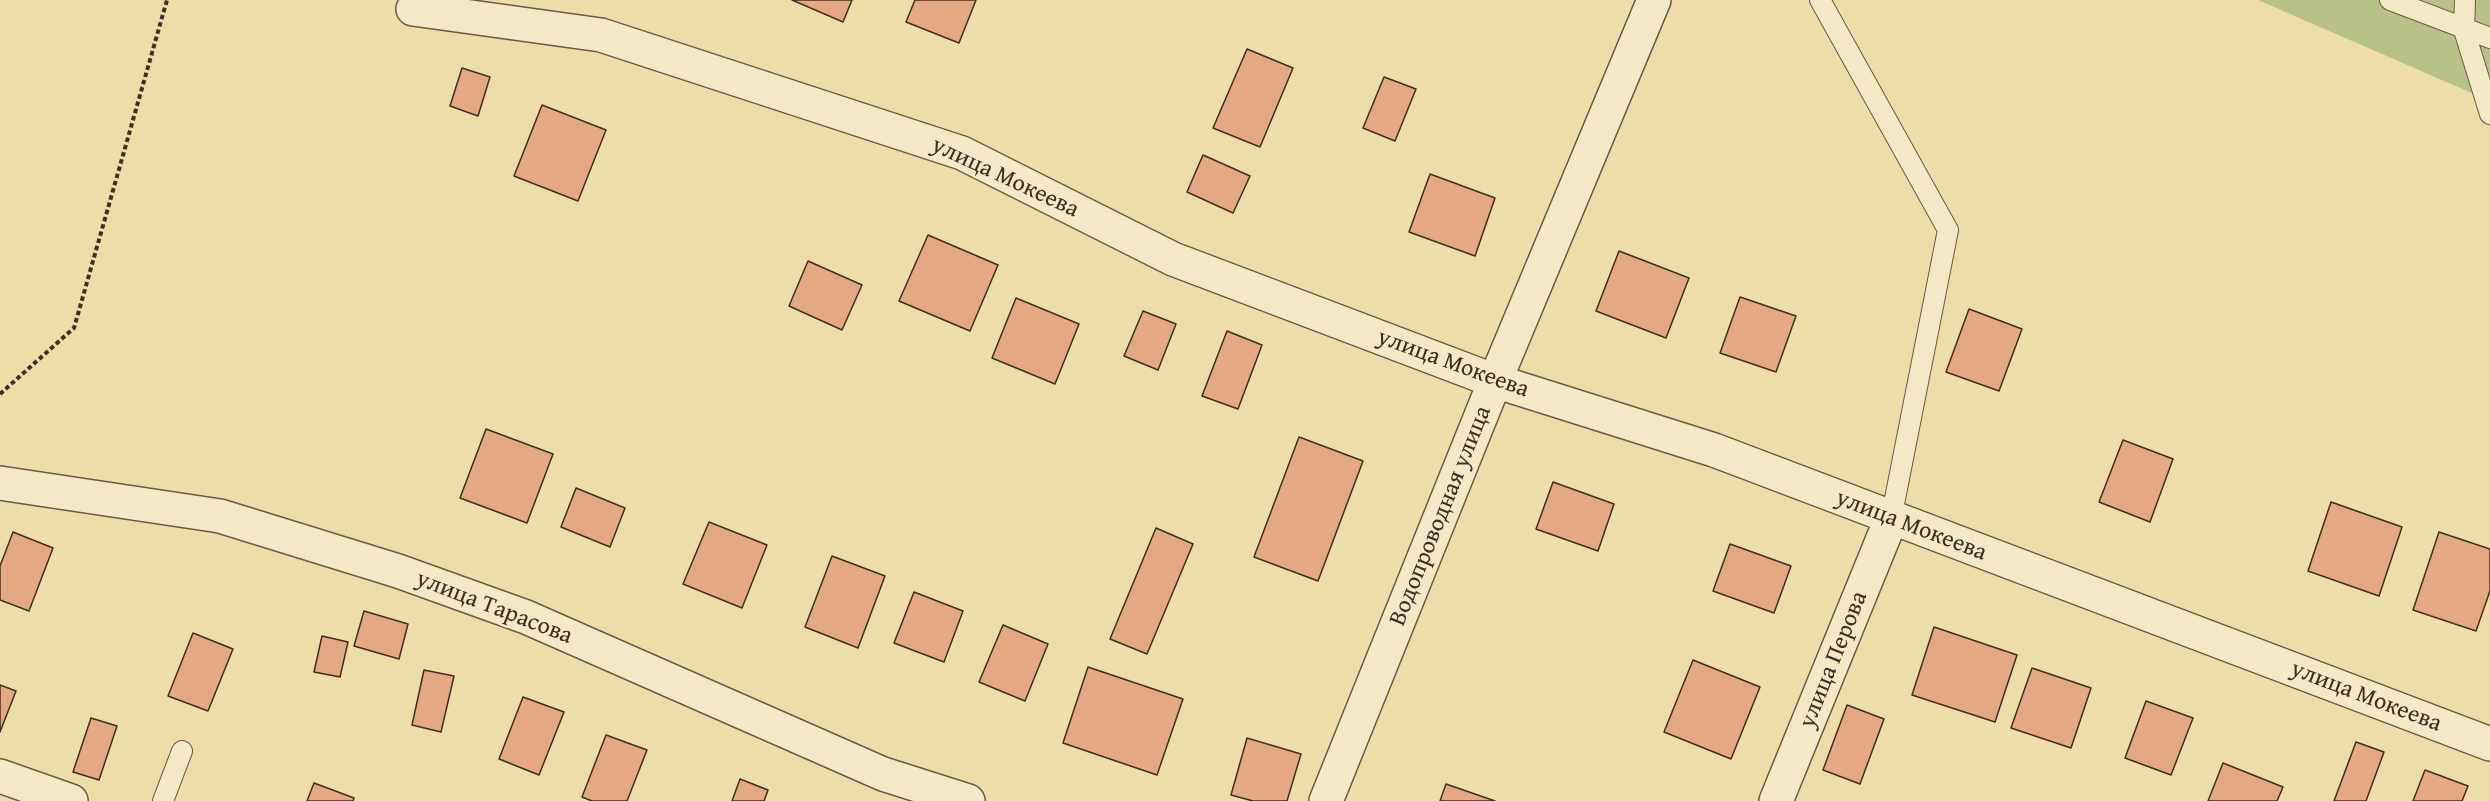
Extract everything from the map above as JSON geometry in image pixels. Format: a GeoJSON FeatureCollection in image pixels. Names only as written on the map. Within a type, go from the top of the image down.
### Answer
{"type":"FeatureCollection","features":[{"type":"Feature","properties":{"kind":"street","name":"Водопроводная улица"},"geometry":{"type":"LineString","coordinates":[[1326,801],[1495,381],[1654,0]]}},
{"type":"Feature","properties":{"kind":"street","name":"улица Мокеева"},"geometry":{"type":"LineString","coordinates":[[413,9],[601,35],[962,153],[1173,259],[1495,381],[1714,450],[1891,519],[2490,744]]}},
{"type":"Feature","properties":{"kind":"street","name":"улица Тарасова"},"geometry":{"type":"LineString","coordinates":[[0,483],[220,516],[398,571],[526,617],[883,774],[968,801]]}},
{"type":"Feature","properties":{"kind":"street","name":"улица Перова"},"geometry":{"type":"LineString","coordinates":[[1776,801],[1891,519]]}},
{"type":"Feature","properties":{"kind":"street"},"geometry":{"type":"LineString","coordinates":[[0,776],[71,801]]}},
{"type":"Feature","properties":{"kind":"lane"},"geometry":{"type":"LineString","coordinates":[[1820,0],[1948,230],[1891,519]]}},
{"type":"Feature","properties":{"kind":"lane"},"geometry":{"type":"LineString","coordinates":[[2390,0],[2490,38]]}},
{"type":"Feature","properties":{"kind":"lane"},"geometry":{"type":"LineString","coordinates":[[2465,0],[2464,30],[2490,114]]}},
{"type":"Feature","properties":{"kind":"lane"},"geometry":{"type":"LineString","coordinates":[[163,801],[183,750]]}},
{"type":"Feature","properties":{"kind":"path"},"geometry":{"type":"LineString","coordinates":[[0,394],[74,328],[167,0]]}},
{"type":"Feature","properties":{"kind":"green space"},"geometry":{"type":"Polygon","coordinates":[[[2258,0],[2490,0],[2490,101],[2258,0]]]}},
{"type":"Feature","properties":{"kind":"building"},"geometry":{"type":"Polygon","coordinates":[[[792,0],[852,0],[843,22],[792,0]]]}},
{"type":"Feature","properties":{"kind":"building"},"geometry":{"type":"Polygon","coordinates":[[[915,0],[976,0],[959,43],[906,22],[915,0]]]}},
{"type":"Feature","properties":{"kind":"building"},"geometry":{"type":"Polygon","coordinates":[[[1247,49],[1293,68],[1260,147],[1213,128],[1247,49]]]}},
{"type":"Feature","properties":{"kind":"building"},"geometry":{"type":"Polygon","coordinates":[[[462,68],[490,77],[478,116],[450,106],[462,68]]]}},
{"type":"Feature","properties":{"kind":"building"},"geometry":{"type":"Polygon","coordinates":[[[1384,77],[1416,89],[1395,141],[1363,128],[1384,77]]]}},
{"type":"Feature","properties":{"kind":"building"},"geometry":{"type":"Polygon","coordinates":[[[542,105],[606,130],[578,201],[514,176],[542,105]]]}},
{"type":"Feature","properties":{"kind":"building"},"geometry":{"type":"Polygon","coordinates":[[[1203,155],[1250,176],[1233,213],[1187,192],[1203,155]]]}},
{"type":"Feature","properties":{"kind":"building"},"geometry":{"type":"Polygon","coordinates":[[[1430,174],[1495,198],[1475,256],[1409,232],[1430,174]]]}},
{"type":"Feature","properties":{"kind":"building"},"geometry":{"type":"Polygon","coordinates":[[[928,235],[998,265],[970,331],[899,301],[928,235]]]}},
{"type":"Feature","properties":{"kind":"building"},"geometry":{"type":"Polygon","coordinates":[[[1619,251],[1689,278],[1666,338],[1596,311],[1619,251]]]}},
{"type":"Feature","properties":{"kind":"building"},"geometry":{"type":"Polygon","coordinates":[[[808,261],[862,285],[842,330],[789,306],[808,261]]]}},
{"type":"Feature","properties":{"kind":"building"},"geometry":{"type":"Polygon","coordinates":[[[1740,297],[1796,316],[1776,372],[1720,353],[1740,297]]]}},
{"type":"Feature","properties":{"kind":"building"},"geometry":{"type":"Polygon","coordinates":[[[1016,298],[1079,324],[1055,384],[992,358],[1016,298]]]}},
{"type":"Feature","properties":{"kind":"building"},"geometry":{"type":"Polygon","coordinates":[[[1969,309],[2022,329],[1999,391],[1946,372],[1969,309]]]}},
{"type":"Feature","properties":{"kind":"building"},"geometry":{"type":"Polygon","coordinates":[[[1143,311],[1176,324],[1158,370],[1124,356],[1143,311]]]}},
{"type":"Feature","properties":{"kind":"building"},"geometry":{"type":"Polygon","coordinates":[[[1227,331],[1262,345],[1238,409],[1202,396],[1227,331]]]}},
{"type":"Feature","properties":{"kind":"building"},"geometry":{"type":"Polygon","coordinates":[[[486,429],[553,454],[527,523],[460,498],[486,429]]]}},
{"type":"Feature","properties":{"kind":"building"},"geometry":{"type":"Polygon","coordinates":[[[1299,437],[1363,461],[1318,581],[1254,557],[1299,437]]]}},
{"type":"Feature","properties":{"kind":"building"},"geometry":{"type":"Polygon","coordinates":[[[2123,440],[2173,459],[2150,522],[2099,502],[2123,440]]]}},
{"type":"Feature","properties":{"kind":"building"},"geometry":{"type":"Polygon","coordinates":[[[1553,482],[1614,504],[1598,551],[1536,529],[1553,482]]]}},
{"type":"Feature","properties":{"kind":"building"},"geometry":{"type":"Polygon","coordinates":[[[576,488],[625,508],[610,547],[561,527],[576,488]]]}},
{"type":"Feature","properties":{"kind":"building"},"geometry":{"type":"Polygon","coordinates":[[[2331,502],[2402,527],[2379,596],[2308,571],[2331,502]]]}},
{"type":"Feature","properties":{"kind":"building"},"geometry":{"type":"Polygon","coordinates":[[[709,522],[767,545],[742,608],[683,584],[709,522]]]}},
{"type":"Feature","properties":{"kind":"building"},"geometry":{"type":"Polygon","coordinates":[[[1156,528],[1193,544],[1147,654],[1110,639],[1156,528]]]}},
{"type":"Feature","properties":{"kind":"building"},"geometry":{"type":"Polygon","coordinates":[[[13,532],[53,548],[29,611],[0,600],[0,566],[13,532]]]}},
{"type":"Feature","properties":{"kind":"building"},"geometry":{"type":"Polygon","coordinates":[[[2439,532],[2490,549],[2490,591],[2476,631],[2413,610],[2439,532]]]}},
{"type":"Feature","properties":{"kind":"building"},"geometry":{"type":"Polygon","coordinates":[[[1730,544],[1791,566],[1774,613],[1713,591],[1730,544]]]}},
{"type":"Feature","properties":{"kind":"building"},"geometry":{"type":"Polygon","coordinates":[[[832,556],[885,576],[858,648],[805,627],[832,556]]]}},
{"type":"Feature","properties":{"kind":"building"},"geometry":{"type":"Polygon","coordinates":[[[914,592],[963,611],[944,662],[894,643],[914,592]]]}},
{"type":"Feature","properties":{"kind":"building"},"geometry":{"type":"Polygon","coordinates":[[[364,611],[408,624],[399,659],[354,646],[364,611]]]}},
{"type":"Feature","properties":{"kind":"building"},"geometry":{"type":"Polygon","coordinates":[[[1003,625],[1048,644],[1025,701],[979,682],[1003,625]]]}},
{"type":"Feature","properties":{"kind":"building"},"geometry":{"type":"Polygon","coordinates":[[[1934,627],[2017,655],[1995,722],[1912,695],[1934,627]]]}},
{"type":"Feature","properties":{"kind":"building"},"geometry":{"type":"Polygon","coordinates":[[[193,633],[233,649],[208,711],[168,696],[193,633]]]}},
{"type":"Feature","properties":{"kind":"building"},"geometry":{"type":"Polygon","coordinates":[[[322,636],[348,642],[340,677],[314,672],[322,636]]]}},
{"type":"Feature","properties":{"kind":"building"},"geometry":{"type":"Polygon","coordinates":[[[1693,660],[1760,687],[1731,759],[1664,732],[1693,660]]]}},
{"type":"Feature","properties":{"kind":"building"},"geometry":{"type":"Polygon","coordinates":[[[1088,667],[1183,699],[1157,775],[1063,743],[1088,667]]]}},
{"type":"Feature","properties":{"kind":"building"},"geometry":{"type":"Polygon","coordinates":[[[2032,668],[2091,688],[2071,748],[2011,728],[2032,668]]]}},
{"type":"Feature","properties":{"kind":"building"},"geometry":{"type":"Polygon","coordinates":[[[424,670],[454,676],[441,732],[412,725],[424,670]]]}},
{"type":"Feature","properties":{"kind":"building"},"geometry":{"type":"Polygon","coordinates":[[[0,685],[16,691],[0,732],[0,685]]]}},
{"type":"Feature","properties":{"kind":"building"},"geometry":{"type":"Polygon","coordinates":[[[523,697],[564,712],[539,775],[499,759],[523,697]]]}},
{"type":"Feature","properties":{"kind":"building"},"geometry":{"type":"Polygon","coordinates":[[[2146,701],[2193,718],[2171,775],[2125,758],[2146,701]]]}},
{"type":"Feature","properties":{"kind":"building"},"geometry":{"type":"Polygon","coordinates":[[[1847,705],[1884,719],[1860,784],[1823,770],[1847,705]]]}},
{"type":"Feature","properties":{"kind":"building"},"geometry":{"type":"Polygon","coordinates":[[[91,718],[117,726],[99,780],[73,772],[91,718]]]}},
{"type":"Feature","properties":{"kind":"building"},"geometry":{"type":"Polygon","coordinates":[[[606,735],[647,750],[627,801],[592,801],[582,797],[606,735]]]}},
{"type":"Feature","properties":{"kind":"building"},"geometry":{"type":"Polygon","coordinates":[[[1247,738],[1301,754],[1287,801],[1253,801],[1231,795],[1247,738]]]}},
{"type":"Feature","properties":{"kind":"building"},"geometry":{"type":"Polygon","coordinates":[[[2356,742],[2384,752],[2366,801],[2334,801],[2356,742]]]}},
{"type":"Feature","properties":{"kind":"building"},"geometry":{"type":"Polygon","coordinates":[[[2223,763],[2283,787],[2277,801],[2208,801],[2223,763]]]}},
{"type":"Feature","properties":{"kind":"building"},"geometry":{"type":"Polygon","coordinates":[[[2425,770],[2468,786],[2462,801],[2413,801],[2425,770]]]}},
{"type":"Feature","properties":{"kind":"building"},"geometry":{"type":"Polygon","coordinates":[[[740,779],[768,790],[764,801],[732,801],[740,779]]]}},
{"type":"Feature","properties":{"kind":"building"},"geometry":{"type":"Polygon","coordinates":[[[314,783],[354,798],[353,801],[307,801],[314,783]]]}},
{"type":"Feature","properties":{"kind":"building"},"geometry":{"type":"Polygon","coordinates":[[[1446,784],[1495,801],[1440,801],[1446,784]]]}}]}
